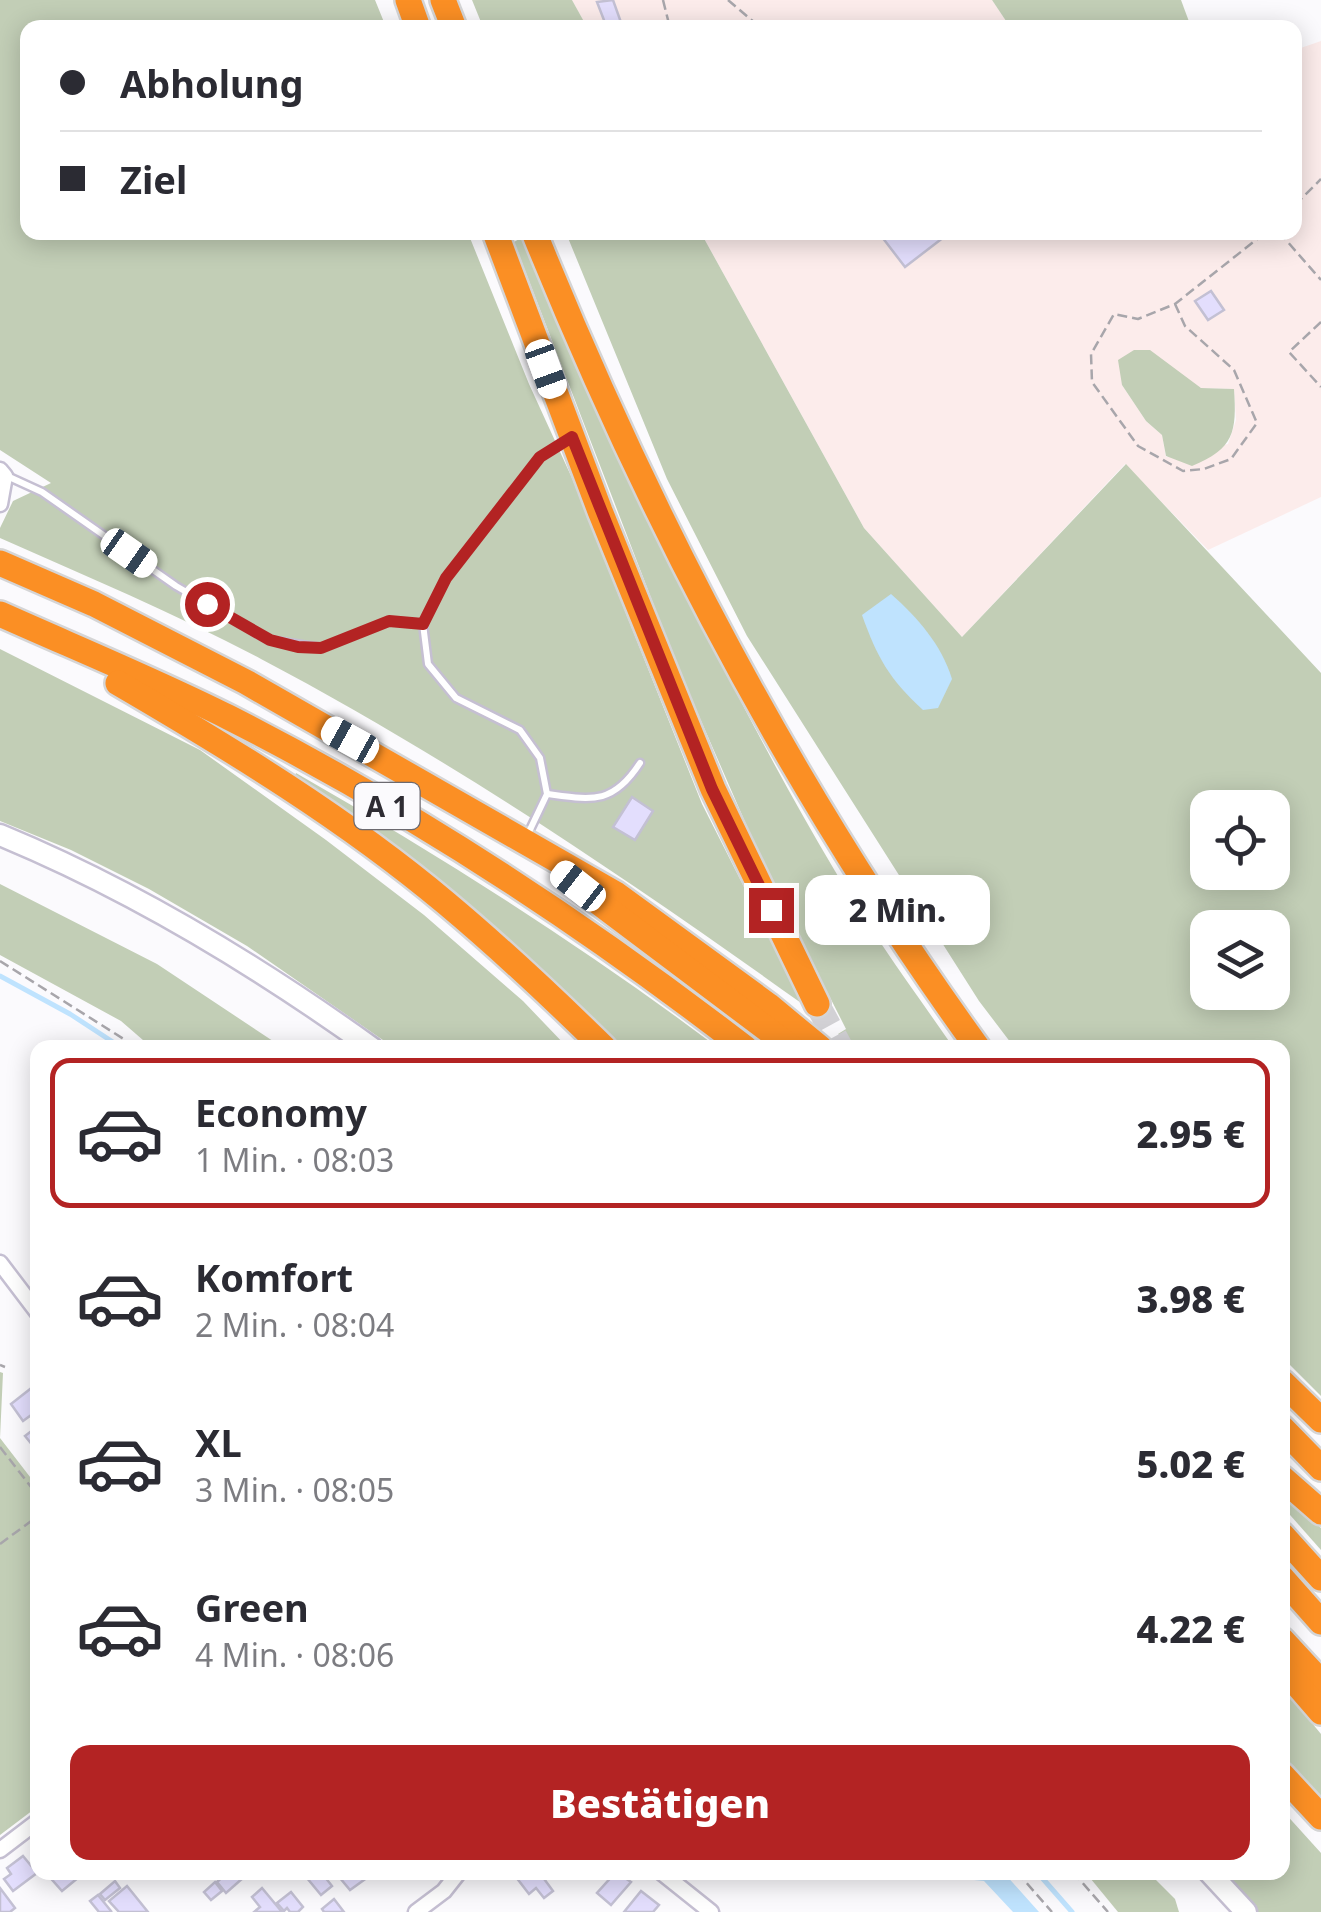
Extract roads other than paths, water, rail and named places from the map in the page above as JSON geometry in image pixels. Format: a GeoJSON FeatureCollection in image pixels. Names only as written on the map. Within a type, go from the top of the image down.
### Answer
{"type":"FeatureCollection","features":[{"type":"Feature","properties":{"kind":"highway"},"geometry":{"type":"LineString","coordinates":[[498,240],[712,789],[817,1004]]}},
{"type":"Feature","properties":{"kind":"highway"},"geometry":{"type":"LineString","coordinates":[[537,240],[612,414],[725,642],[794,768],[973,1040]]}},
{"type":"Feature","properties":{"kind":"highway","name":"A 1"},"geometry":{"type":"LineString","coordinates":[[0,563],[94,604],[246,682],[616,894],[764,1012],[808,1040]]}},
{"type":"Feature","properties":{"kind":"highway"},"geometry":{"type":"LineString","coordinates":[[0,614],[180,719],[346,828],[444,901],[596,1040]]}},
{"type":"Feature","properties":{"kind":"highway","name":"A 1"},"geometry":{"type":"LineString","coordinates":[[0,614],[227,717],[398,812],[631,961],[736,1040]]}},
{"type":"Feature","properties":{"kind":"highway","name":"A 1"},"geometry":{"type":"LineString","coordinates":[[764,1012],[786,1040]]}},
{"type":"Feature","properties":{"kind":"highway"},"geometry":{"type":"LineString","coordinates":[[1290,1390],[1321,1420]]}},
{"type":"Feature","properties":{"kind":"highway"},"geometry":{"type":"LineString","coordinates":[[1290,1436],[1321,1468]]}},
{"type":"Feature","properties":{"kind":"highway"},"geometry":{"type":"LineString","coordinates":[[1290,1485],[1321,1512]]}},
{"type":"Feature","properties":{"kind":"highway"},"geometry":{"type":"LineString","coordinates":[[1290,1544],[1321,1578]]}},
{"type":"Feature","properties":{"kind":"highway"},"geometry":{"type":"LineString","coordinates":[[1290,1587],[1321,1622]]}},
{"type":"Feature","properties":{"kind":"highway"},"geometry":{"type":"LineString","coordinates":[[1290,1649],[1321,1682]]}},
{"type":"Feature","properties":{"kind":"highway"},"geometry":{"type":"LineString","coordinates":[[1290,1676],[1321,1712]]}},
{"type":"Feature","properties":{"kind":"highway"},"geometry":{"type":"LineString","coordinates":[[1290,1784],[1321,1817]]}},
{"type":"Feature","properties":{"kind":"main road"},"geometry":{"type":"LineString","coordinates":[[0,835],[68,863],[148,904],[250,964],[360,1040]]}},
{"type":"Feature","properties":{"kind":"main road"},"geometry":{"type":"LineString","coordinates":[[1216,1880],[1246,1912]]}},
{"type":"Feature","properties":{"kind":"street"},"geometry":{"type":"LineString","coordinates":[[1,502],[3,473]]}},
{"type":"Feature","properties":{"kind":"street"},"geometry":{"type":"LineString","coordinates":[[0,1263],[30,1303]]}},
{"type":"Feature","properties":{"kind":"street"},"geometry":{"type":"LineString","coordinates":[[0,1850],[30,1827]]}},
{"type":"Feature","properties":{"kind":"street"},"geometry":{"type":"LineString","coordinates":[[420,1911],[453,1880]]}},
{"type":"Feature","properties":{"kind":"street"},"geometry":{"type":"LineString","coordinates":[[672,1880],[711,1912]]}},
{"type":"Feature","properties":{"kind":"lane"},"geometry":{"type":"LineString","coordinates":[[523,843],[548,794],[540,758],[520,730],[456,698],[428,664],[423,624],[446,578],[540,457],[572,437]]}},
{"type":"Feature","properties":{"kind":"lane"},"geometry":{"type":"LineString","coordinates":[[3,473],[42,492],[176,586],[270,640],[321,648],[389,621],[423,624]]}},
{"type":"Feature","properties":{"kind":"lane"},"geometry":{"type":"LineString","coordinates":[[548,794],[587,799],[610,796],[628,782],[640,763]]}},
{"type":"Feature","properties":{"kind":"water"},"geometry":{"type":"Polygon","coordinates":[[[891,594],[928,632],[947,666],[952,679],[938,708],[923,710],[901,688],[885,667],[868,630],[862,615],[891,594]]]}},
{"type":"Feature","properties":{"kind":"water"},"geometry":{"type":"Polygon","coordinates":[[[974,1880],[1010,1880],[1039,1912],[1013,1912],[984,1881],[974,1880]]]}},
{"type":"Feature","properties":{"kind":"waterway"},"geometry":{"type":"LineString","coordinates":[[0,976],[110,1040]]}},
{"type":"Feature","properties":{"kind":"waterway"},"geometry":{"type":"LineString","coordinates":[[1044,1880],[1072,1912]]}},
{"type":"Feature","properties":{"kind":"tunnel"},"geometry":{"type":"LineString","coordinates":[[817,1004],[837,1040]]}}]}
